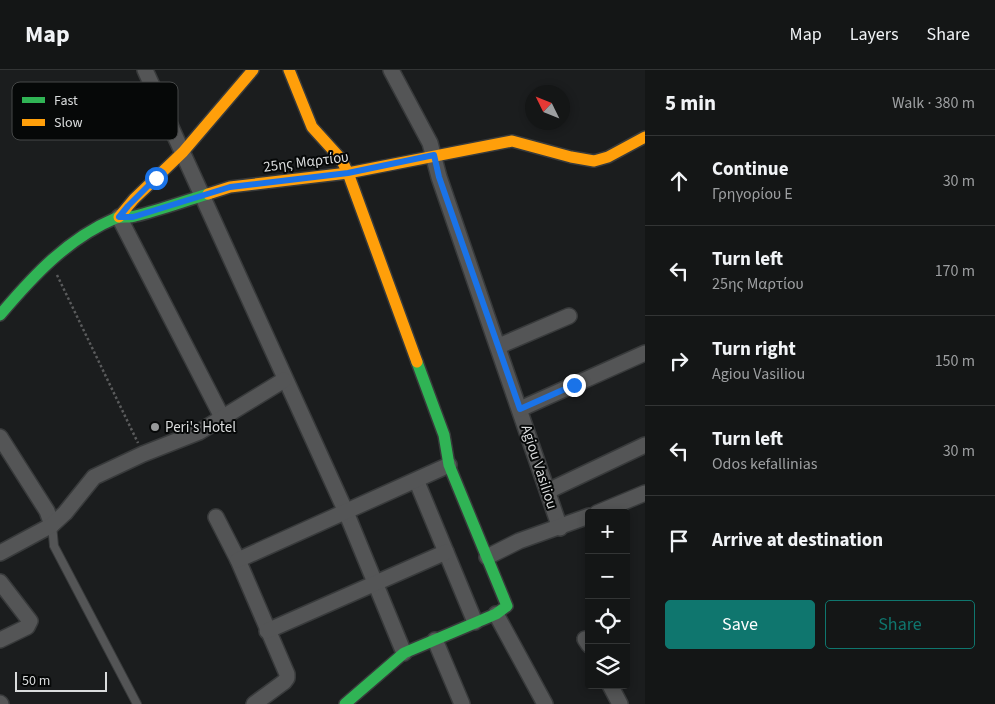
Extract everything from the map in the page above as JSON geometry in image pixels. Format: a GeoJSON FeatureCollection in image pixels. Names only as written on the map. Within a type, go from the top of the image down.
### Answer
{"type":"FeatureCollection","features":[{"type":"Feature","properties":{"kind":"street"},"geometry":{"type":"LineString","coordinates":[[145,70],[151,82]]}},
{"type":"Feature","properties":{"kind":"street"},"geometry":{"type":"LineString","coordinates":[[222,418],[119,217],[183,152],[236,86],[253,70]]}},
{"type":"Feature","properties":{"kind":"street"},"geometry":{"type":"LineString","coordinates":[[289,70],[312,127],[341,159],[348,173],[444,435],[449,465],[506,602],[504,609],[496,614],[404,653],[345,704]]}},
{"type":"Feature","properties":{"kind":"street","name":"Agiou Vasiliou"},"geometry":{"type":"LineString","coordinates":[[391,70],[434,155],[439,177],[499,346],[560,528]]}},
{"type":"Feature","properties":{"kind":"street","name":"25ης Μαρτίου"},"geometry":{"type":"LineString","coordinates":[[0,315],[49,262],[67,246],[96,228],[119,217],[133,217],[201,194],[265,181],[348,173],[512,141],[529,142],[569,157],[590,161],[604,159],[645,137]]}},
{"type":"Feature","properties":{"kind":"street"},"geometry":{"type":"LineString","coordinates":[[177,140],[284,380],[346,512],[404,653]]}},
{"type":"Feature","properties":{"kind":"street"},"geometry":{"type":"LineString","coordinates":[[499,346],[569,316]]}},
{"type":"Feature","properties":{"kind":"street"},"geometry":{"type":"LineString","coordinates":[[520,409],[645,353]]}},
{"type":"Feature","properties":{"kind":"street"},"geometry":{"type":"LineString","coordinates":[[0,553],[52,525],[66,513],[94,477],[143,454],[199,432],[284,380]]}},
{"type":"Feature","properties":{"kind":"street"},"geometry":{"type":"LineString","coordinates":[[0,436],[47,512],[52,525]]}},
{"type":"Feature","properties":{"kind":"street"},"geometry":{"type":"LineString","coordinates":[[548,491],[645,444]]}},
{"type":"Feature","properties":{"kind":"street"},"geometry":{"type":"LineString","coordinates":[[238,560],[417,482],[449,465]]}},
{"type":"Feature","properties":{"kind":"street"},"geometry":{"type":"LineString","coordinates":[[417,482],[475,622]]}},
{"type":"Feature","properties":{"kind":"street"},"geometry":{"type":"LineString","coordinates":[[607,509],[645,493]]}},
{"type":"Feature","properties":{"kind":"street"},"geometry":{"type":"LineString","coordinates":[[216,518],[238,560],[288,678],[254,704]]}},
{"type":"Feature","properties":{"kind":"street"},"geometry":{"type":"LineString","coordinates":[[487,557],[519,541],[585,518]]}},
{"type":"Feature","properties":{"kind":"street"},"geometry":{"type":"LineString","coordinates":[[267,630],[446,552]]}},
{"type":"Feature","properties":{"kind":"street"},"geometry":{"type":"LineString","coordinates":[[0,582],[30,621],[27,627],[0,640]]}},
{"type":"Feature","properties":{"kind":"street"},"geometry":{"type":"LineString","coordinates":[[496,614],[545,704]]}},
{"type":"Feature","properties":{"kind":"street"},"geometry":{"type":"LineString","coordinates":[[435,640],[462,704]]}},
{"type":"Feature","properties":{"kind":"street"},"geometry":{"type":"LineString","coordinates":[[612,689],[620,704]]}},
{"type":"Feature","properties":{"kind":"lane"},"geometry":{"type":"LineString","coordinates":[[52,525],[54,546],[137,704]]}},
{"type":"Feature","properties":{"kind":"path"},"geometry":{"type":"LineString","coordinates":[[49,262],[63,284],[143,454]]}},
{"type":"Feature","properties":{"kind":"traffic: fast"},"geometry":{"type":"LineString","coordinates":[[0,315],[52,259],[82,236],[99,226],[116,218],[133,217],[208,194]]}},
{"type":"Feature","properties":{"kind":"traffic: fast"},"geometry":{"type":"LineString","coordinates":[[345,704],[404,653],[496,614],[507,606],[449,465],[444,435],[417,362]]}},
{"type":"Feature","properties":{"kind":"traffic: slow"},"geometry":{"type":"LineString","coordinates":[[119,217],[134,199],[183,152],[253,70]]}},
{"type":"Feature","properties":{"kind":"traffic: slow"},"geometry":{"type":"LineString","coordinates":[[289,70],[312,127],[341,159],[348,173],[417,362]]}},
{"type":"Feature","properties":{"kind":"traffic: slow"},"geometry":{"type":"LineString","coordinates":[[208,194],[230,187],[348,173],[512,141],[571,157],[594,161],[608,157],[645,137]]}},
{"type":"Feature","properties":{"kind":"place","name":"Peri's Hotel"},"geometry":{"type":"Point","coordinates":[155,427]}},
{"type":"Feature","properties":{"kind":"route"},"geometry":{"type":"LineString","coordinates":[[156,178],[119,217],[133,217],[201,194],[230,187],[265,181],[348,173],[434,155],[439,177],[520,409],[574,385]]}}]}
